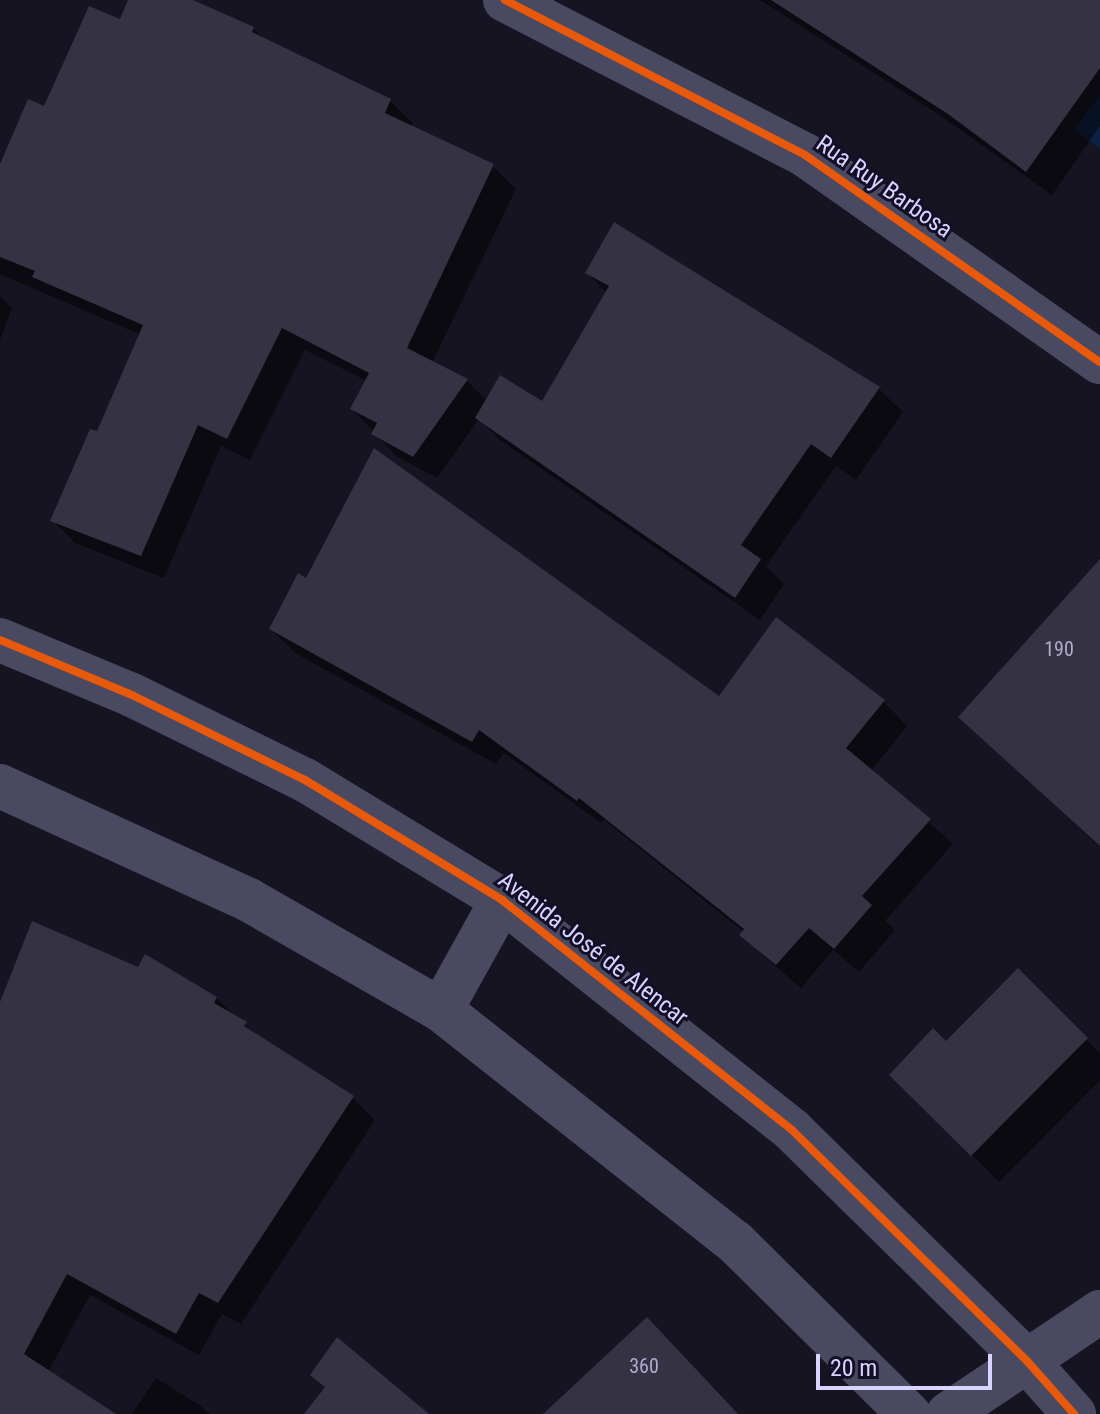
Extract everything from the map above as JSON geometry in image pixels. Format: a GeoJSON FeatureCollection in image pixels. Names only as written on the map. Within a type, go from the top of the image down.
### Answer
{"type":"FeatureCollection","features":[{"type":"Feature","properties":{"kind":"street","name":"Rua Ruy Barbosa"},"geometry":{"type":"LineString","coordinates":[[505,0],[805,155],[1100,362]]}},
{"type":"Feature","properties":{"kind":"street","name":"Avenida José de Alencar"},"geometry":{"type":"LineString","coordinates":[[0,640],[132,695],[305,780],[502,900],[792,1130],[1027,1361],[1074,1414]]}},
{"type":"Feature","properties":{"kind":"street"},"geometry":{"type":"LineString","coordinates":[[0,786],[249,900],[441,1010],[735,1242],[909,1414]]}},
{"type":"Feature","properties":{"kind":"street"},"geometry":{"type":"LineString","coordinates":[[441,1010],[502,900]]}},
{"type":"Feature","properties":{"kind":"street"},"geometry":{"type":"LineString","coordinates":[[948,1414],[1100,1312]]}},
{"type":"Feature","properties":{"kind":"water"},"geometry":{"type":"Polygon","coordinates":[[[1100,95],[1100,149],[1074,129],[1100,95]]]}},
{"type":"Feature","properties":{"kind":"building"},"geometry":{"type":"Polygon","coordinates":[[[128,0],[193,0],[254,27],[252,32],[391,99],[385,113],[494,164],[407,348],[468,379],[413,457],[371,434],[377,423],[350,409],[369,373],[282,328],[227,439],[198,425],[141,556],[50,521],[90,429],[97,431],[143,325],[32,277],[35,271],[0,257],[0,164],[28,99],[44,106],[89,6],[120,19],[128,0]]]}},
{"type":"Feature","properties":{"kind":"building"},"geometry":{"type":"Polygon","coordinates":[[[771,0],[1100,0],[1100,68],[1026,172],[948,114],[771,0]]]}},
{"type":"Feature","properties":{"kind":"building"},"geometry":{"type":"Polygon","coordinates":[[[614,222],[880,387],[831,458],[811,444],[741,545],[761,559],[735,598],[475,418],[500,375],[542,401],[609,286],[585,273],[614,222]]]}},
{"type":"Feature","properties":{"kind":"building"},"geometry":{"type":"Polygon","coordinates":[[[374,448],[719,696],[776,617],[885,700],[846,748],[931,819],[862,896],[872,905],[834,949],[809,928],[776,965],[739,935],[744,929],[579,798],[577,801],[479,730],[472,742],[269,629],[298,573],[306,578],[374,448]]]}},
{"type":"Feature","properties":{"kind":"building"},"geometry":{"type":"Polygon","coordinates":[[[1100,559],[1100,846],[958,717],[1100,559]]]}},
{"type":"Feature","properties":{"kind":"building"},"geometry":{"type":"Polygon","coordinates":[[[32,921],[138,967],[145,954],[217,997],[214,1003],[247,1022],[244,1026],[354,1096],[218,1303],[199,1293],[176,1334],[67,1274],[24,1354],[116,1414],[0,1414],[0,1002],[32,921]]]}},
{"type":"Feature","properties":{"kind":"building"},"geometry":{"type":"Polygon","coordinates":[[[1018,968],[1088,1038],[971,1156],[889,1075],[933,1028],[946,1041],[1018,968]]]}},
{"type":"Feature","properties":{"kind":"building"},"geometry":{"type":"Polygon","coordinates":[[[647,1317],[738,1414],[543,1414],[647,1317]]]}},
{"type":"Feature","properties":{"kind":"building"},"geometry":{"type":"Polygon","coordinates":[[[337,1337],[429,1414],[304,1414],[325,1387],[310,1375],[337,1337]]]}},
{"type":"Feature","properties":{"kind":"cycle path"},"geometry":{"type":"LineString","coordinates":[[505,0],[805,155],[1100,362]]}},
{"type":"Feature","properties":{"kind":"cycle path"},"geometry":{"type":"LineString","coordinates":[[0,640],[132,695],[305,780],[502,900],[792,1130],[1027,1361],[1074,1414]]}}]}
